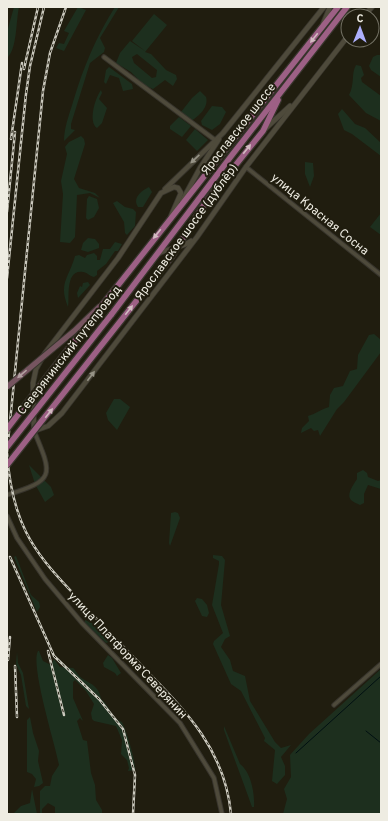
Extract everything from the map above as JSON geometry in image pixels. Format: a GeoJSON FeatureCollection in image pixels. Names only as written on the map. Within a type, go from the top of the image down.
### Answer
{"type":"FeatureCollection","features":[{"type":"Feature","properties":{"kind":"main road","name":"Ярославское шоссе"},"geometry":{"type":"LineString","coordinates":[[137,259],[178,210],[338,7]]}},
{"type":"Feature","properties":{"kind":"main road","name":"Ярославское шоссе"},"geometry":{"type":"LineString","coordinates":[[148,266],[347,7]]}},
{"type":"Feature","properties":{"kind":"main road"},"geometry":{"type":"LineString","coordinates":[[7,465],[171,257],[206,202],[262,131],[283,89]]}},
{"type":"Feature","properties":{"kind":"main road","name":"Северянинский путепровод"},"geometry":{"type":"LineString","coordinates":[[7,429],[137,259]]}},
{"type":"Feature","properties":{"kind":"main road","name":"Северянинский путепровод"},"geometry":{"type":"LineString","coordinates":[[7,448],[148,266]]}},
{"type":"Feature","properties":{"kind":"main road"},"geometry":{"type":"LineString","coordinates":[[7,386],[74,331],[104,303]]}},
{"type":"Feature","properties":{"kind":"street"},"geometry":{"type":"LineString","coordinates":[[178,210],[200,168],[223,133],[324,7]]}},
{"type":"Feature","properties":{"kind":"street"},"geometry":{"type":"LineString","coordinates":[[322,28],[330,7]]}},
{"type":"Feature","properties":{"kind":"street","name":"Ярославское шоссе (дублёр)"},"geometry":{"type":"LineString","coordinates":[[35,434],[48,426],[62,413],[197,237],[246,167],[340,46]]}},
{"type":"Feature","properties":{"kind":"street"},"geometry":{"type":"LineString","coordinates":[[104,57],[215,140]]}},
{"type":"Feature","properties":{"kind":"street"},"geometry":{"type":"LineString","coordinates":[[262,131],[298,99]]}},
{"type":"Feature","properties":{"kind":"street"},"geometry":{"type":"LineString","coordinates":[[7,495],[34,487],[45,477],[47,463],[35,434],[33,383],[36,369],[40,360],[118,258],[161,193],[223,133]]}},
{"type":"Feature","properties":{"kind":"street","name":"улица Красная Сосна"},"geometry":{"type":"LineString","coordinates":[[246,167],[381,275]]}},
{"type":"Feature","properties":{"kind":"street"},"geometry":{"type":"LineString","coordinates":[[161,193],[174,187],[178,188],[180,193],[169,219]]}},
{"type":"Feature","properties":{"kind":"street"},"geometry":{"type":"LineString","coordinates":[[155,257],[169,248],[185,245],[197,237]]}},
{"type":"Feature","properties":{"kind":"street","name":"улица Платформа Северянин"},"geometry":{"type":"LineString","coordinates":[[7,516],[17,538],[45,579],[82,623],[183,728],[214,778],[220,798],[222,814]]}},
{"type":"Feature","properties":{"kind":"street"},"geometry":{"type":"LineString","coordinates":[[334,705],[381,664]]}},
{"type":"Feature","properties":{"kind":"green space"},"geometry":{"type":"Polygon","coordinates":[[[14,7],[19,7],[15,41],[8,57],[7,32],[14,7]]]}},
{"type":"Feature","properties":{"kind":"green space"},"geometry":{"type":"Polygon","coordinates":[[[78,7],[86,10],[64,51],[56,48],[59,43],[64,44],[69,33],[64,31],[78,7]]]}},
{"type":"Feature","properties":{"kind":"green space"},"geometry":{"type":"Polygon","coordinates":[[[115,7],[119,7],[100,38],[105,48],[104,52],[90,63],[71,124],[71,129],[75,130],[64,141],[67,122],[86,65],[96,41],[115,7]]]}},
{"type":"Feature","properties":{"kind":"green space"},"geometry":{"type":"Polygon","coordinates":[[[154,14],[167,25],[145,52],[151,54],[166,70],[176,75],[177,79],[173,86],[165,80],[153,89],[144,85],[131,72],[116,63],[120,53],[130,41],[145,51],[132,41],[154,14]],[[137,54],[132,57],[134,63],[152,78],[156,77],[157,70],[137,54]]]}},
{"type":"Feature","properties":{"kind":"green space"},"geometry":{"type":"Polygon","coordinates":[[[381,55],[381,77],[371,70],[369,66],[373,57],[381,55]]]}},
{"type":"Feature","properties":{"kind":"green space"},"geometry":{"type":"Polygon","coordinates":[[[356,65],[361,66],[364,75],[361,78],[362,82],[381,96],[381,121],[366,113],[349,95],[356,65]]]}},
{"type":"Feature","properties":{"kind":"green space"},"geometry":{"type":"Polygon","coordinates":[[[109,67],[132,84],[133,89],[123,91],[119,78],[110,75],[106,84],[104,82],[106,70],[109,67]]]}},
{"type":"Feature","properties":{"kind":"green space"},"geometry":{"type":"Polygon","coordinates":[[[101,90],[102,93],[99,99],[107,108],[102,123],[97,128],[93,121],[93,110],[101,90]]]}},
{"type":"Feature","properties":{"kind":"green space"},"geometry":{"type":"Polygon","coordinates":[[[200,91],[206,97],[207,101],[205,108],[191,121],[181,112],[192,98],[200,91]]]}},
{"type":"Feature","properties":{"kind":"green space"},"geometry":{"type":"Polygon","coordinates":[[[212,106],[222,107],[226,112],[220,124],[212,130],[202,125],[201,121],[212,106]]]}},
{"type":"Feature","properties":{"kind":"green space"},"geometry":{"type":"Polygon","coordinates":[[[342,109],[355,124],[365,128],[381,143],[381,156],[352,134],[344,130],[338,114],[342,109]]]}},
{"type":"Feature","properties":{"kind":"green space"},"geometry":{"type":"Polygon","coordinates":[[[179,117],[191,126],[182,137],[170,129],[170,126],[179,117]]]}},
{"type":"Feature","properties":{"kind":"green space"},"geometry":{"type":"Polygon","coordinates":[[[195,129],[208,140],[197,151],[186,140],[195,129]]]}},
{"type":"Feature","properties":{"kind":"green space"},"geometry":{"type":"Polygon","coordinates":[[[81,136],[84,139],[85,144],[74,179],[79,188],[95,193],[100,198],[90,193],[77,195],[75,237],[70,243],[60,242],[63,194],[61,181],[67,154],[65,147],[69,142],[81,136]]]}},
{"type":"Feature","properties":{"kind":"green space"},"geometry":{"type":"Polygon","coordinates":[[[305,162],[313,163],[314,176],[310,187],[305,174],[305,162]]]}},
{"type":"Feature","properties":{"kind":"green space"},"geometry":{"type":"Polygon","coordinates":[[[149,187],[152,192],[143,207],[138,207],[136,201],[138,195],[149,187]]]}},
{"type":"Feature","properties":{"kind":"green space"},"geometry":{"type":"Polygon","coordinates":[[[89,196],[97,199],[99,208],[94,217],[88,220],[86,218],[87,199],[89,196]]]}},
{"type":"Feature","properties":{"kind":"green space"},"geometry":{"type":"Polygon","coordinates":[[[117,201],[136,212],[135,226],[127,235],[125,233],[124,222],[113,203],[117,201]]]}},
{"type":"Feature","properties":{"kind":"green space"},"geometry":{"type":"Polygon","coordinates":[[[381,213],[381,235],[370,227],[381,213]]]}},
{"type":"Feature","properties":{"kind":"green space"},"geometry":{"type":"Polygon","coordinates":[[[88,238],[95,239],[99,244],[99,248],[88,252],[81,250],[83,243],[88,238]]]}},
{"type":"Feature","properties":{"kind":"green space"},"geometry":{"type":"Polygon","coordinates":[[[115,242],[122,244],[118,251],[115,251],[106,264],[97,271],[97,275],[94,277],[83,272],[77,272],[73,275],[69,286],[68,307],[65,299],[64,286],[75,256],[79,255],[85,258],[87,255],[94,253],[97,256],[97,260],[100,260],[103,249],[110,249],[115,242]]]}},
{"type":"Feature","properties":{"kind":"green space"},"geometry":{"type":"Polygon","coordinates":[[[88,282],[90,285],[78,298],[77,293],[80,286],[82,287],[83,283],[88,282]]]}},
{"type":"Feature","properties":{"kind":"green space"},"geometry":{"type":"Polygon","coordinates":[[[374,334],[381,340],[381,352],[344,402],[337,409],[320,436],[318,430],[314,431],[311,428],[301,433],[302,428],[309,421],[308,416],[329,407],[330,395],[334,388],[343,386],[350,371],[357,369],[358,355],[369,335],[374,334]]]}},
{"type":"Feature","properties":{"kind":"green space"},"geometry":{"type":"Polygon","coordinates":[[[114,399],[120,399],[130,407],[117,430],[108,420],[106,413],[114,399]]]}},
{"type":"Feature","properties":{"kind":"green space"},"geometry":{"type":"Polygon","coordinates":[[[29,465],[51,487],[54,495],[45,502],[35,484],[29,465]]]}},
{"type":"Feature","properties":{"kind":"green space"},"geometry":{"type":"Polygon","coordinates":[[[363,470],[367,473],[368,477],[378,481],[381,480],[381,489],[368,485],[364,494],[364,503],[360,505],[351,500],[349,495],[357,479],[357,473],[363,470]]]}},
{"type":"Feature","properties":{"kind":"green space"},"geometry":{"type":"Polygon","coordinates":[[[171,513],[178,513],[180,518],[170,546],[171,513]]]}},
{"type":"Feature","properties":{"kind":"green space"},"geometry":{"type":"Polygon","coordinates":[[[213,555],[222,556],[225,560],[221,605],[230,636],[225,639],[221,647],[230,660],[233,671],[245,676],[250,701],[275,742],[281,748],[291,745],[281,757],[285,766],[285,775],[277,784],[272,781],[275,750],[264,741],[265,738],[241,691],[231,684],[213,644],[214,641],[223,633],[212,605],[219,564],[219,561],[213,558],[213,555]]]}},
{"type":"Feature","properties":{"kind":"green space"},"geometry":{"type":"Polygon","coordinates":[[[16,556],[31,595],[39,602],[40,607],[37,612],[14,557],[16,556]]]}},
{"type":"Feature","properties":{"kind":"green space"},"geometry":{"type":"Polygon","coordinates":[[[197,598],[202,599],[207,605],[209,613],[207,617],[202,616],[195,601],[197,598]]]}},
{"type":"Feature","properties":{"kind":"green space"},"geometry":{"type":"Polygon","coordinates":[[[85,620],[103,631],[109,642],[106,643],[85,623],[85,620]]]}},
{"type":"Feature","properties":{"kind":"green space"},"geometry":{"type":"Polygon","coordinates":[[[38,651],[43,661],[51,665],[54,659],[60,667],[73,668],[83,679],[94,686],[100,693],[101,699],[107,705],[115,718],[122,722],[124,727],[132,752],[135,770],[128,771],[129,768],[127,760],[121,754],[122,740],[116,726],[94,721],[92,719],[91,713],[94,704],[86,691],[75,680],[73,682],[73,698],[83,721],[80,718],[77,721],[83,740],[87,741],[91,773],[95,785],[96,800],[102,810],[102,814],[55,814],[55,807],[48,803],[42,809],[42,814],[40,814],[40,791],[45,786],[50,786],[52,776],[59,765],[37,672],[36,659],[38,651]]]}},
{"type":"Feature","properties":{"kind":"green space"},"geometry":{"type":"Polygon","coordinates":[[[17,652],[18,663],[23,673],[29,709],[26,706],[21,675],[16,664],[17,652]]]}},
{"type":"Feature","properties":{"kind":"green space"},"geometry":{"type":"Polygon","coordinates":[[[108,655],[112,658],[121,673],[117,676],[115,673],[104,667],[103,663],[108,655]]]}},
{"type":"Feature","properties":{"kind":"green space"},"geometry":{"type":"Polygon","coordinates":[[[381,669],[381,814],[283,814],[287,799],[284,789],[291,777],[290,755],[309,734],[381,669]]]}},
{"type":"Feature","properties":{"kind":"green space"},"geometry":{"type":"Polygon","coordinates":[[[30,717],[39,751],[38,761],[43,783],[34,787],[36,779],[32,774],[27,772],[27,720],[30,717]]]}},
{"type":"Feature","properties":{"kind":"green space"},"geometry":{"type":"Polygon","coordinates":[[[224,726],[240,764],[250,778],[254,796],[254,807],[252,807],[224,730],[224,726]]]}},
{"type":"Feature","properties":{"kind":"green space"},"geometry":{"type":"Polygon","coordinates":[[[32,789],[37,814],[13,814],[21,806],[30,803],[32,789]]]}},
{"type":"Feature","properties":{"kind":"waterway"},"geometry":{"type":"LineString","coordinates":[[296,753],[381,676]]}},
{"type":"Feature","properties":{"kind":"waterway"},"geometry":{"type":"LineString","coordinates":[[366,731],[381,743]]}},
{"type":"Feature","properties":{"kind":"railway"},"geometry":{"type":"LineString","coordinates":[[24,69],[38,7]]}},
{"type":"Feature","properties":{"kind":"railway"},"geometry":{"type":"LineString","coordinates":[[7,278],[26,94],[30,66],[44,7]]}},
{"type":"Feature","properties":{"kind":"railway"},"geometry":{"type":"LineString","coordinates":[[7,452],[43,91],[50,53],[66,7]]}},
{"type":"Feature","properties":{"kind":"railway"},"geometry":{"type":"LineString","coordinates":[[11,139],[22,63]]}},
{"type":"Feature","properties":{"kind":"railway"},"geometry":{"type":"LineString","coordinates":[[7,212],[15,132]]}},
{"type":"Feature","properties":{"kind":"railway"},"geometry":{"type":"LineString","coordinates":[[7,453],[9,474],[15,504],[26,532],[35,548],[97,619],[174,700],[201,733],[221,770],[231,814]]}},
{"type":"Feature","properties":{"kind":"railway"},"geometry":{"type":"LineString","coordinates":[[10,557],[54,656],[99,699],[123,729],[135,775],[133,814]]}},
{"type":"Feature","properties":{"kind":"railway"},"geometry":{"type":"LineString","coordinates":[[8,660],[10,637]]}},
{"type":"Feature","properties":{"kind":"railway"},"geometry":{"type":"LineString","coordinates":[[48,651],[64,715]]}},
{"type":"Feature","properties":{"kind":"railway"},"geometry":{"type":"LineString","coordinates":[[15,666],[17,717]]}}]}
